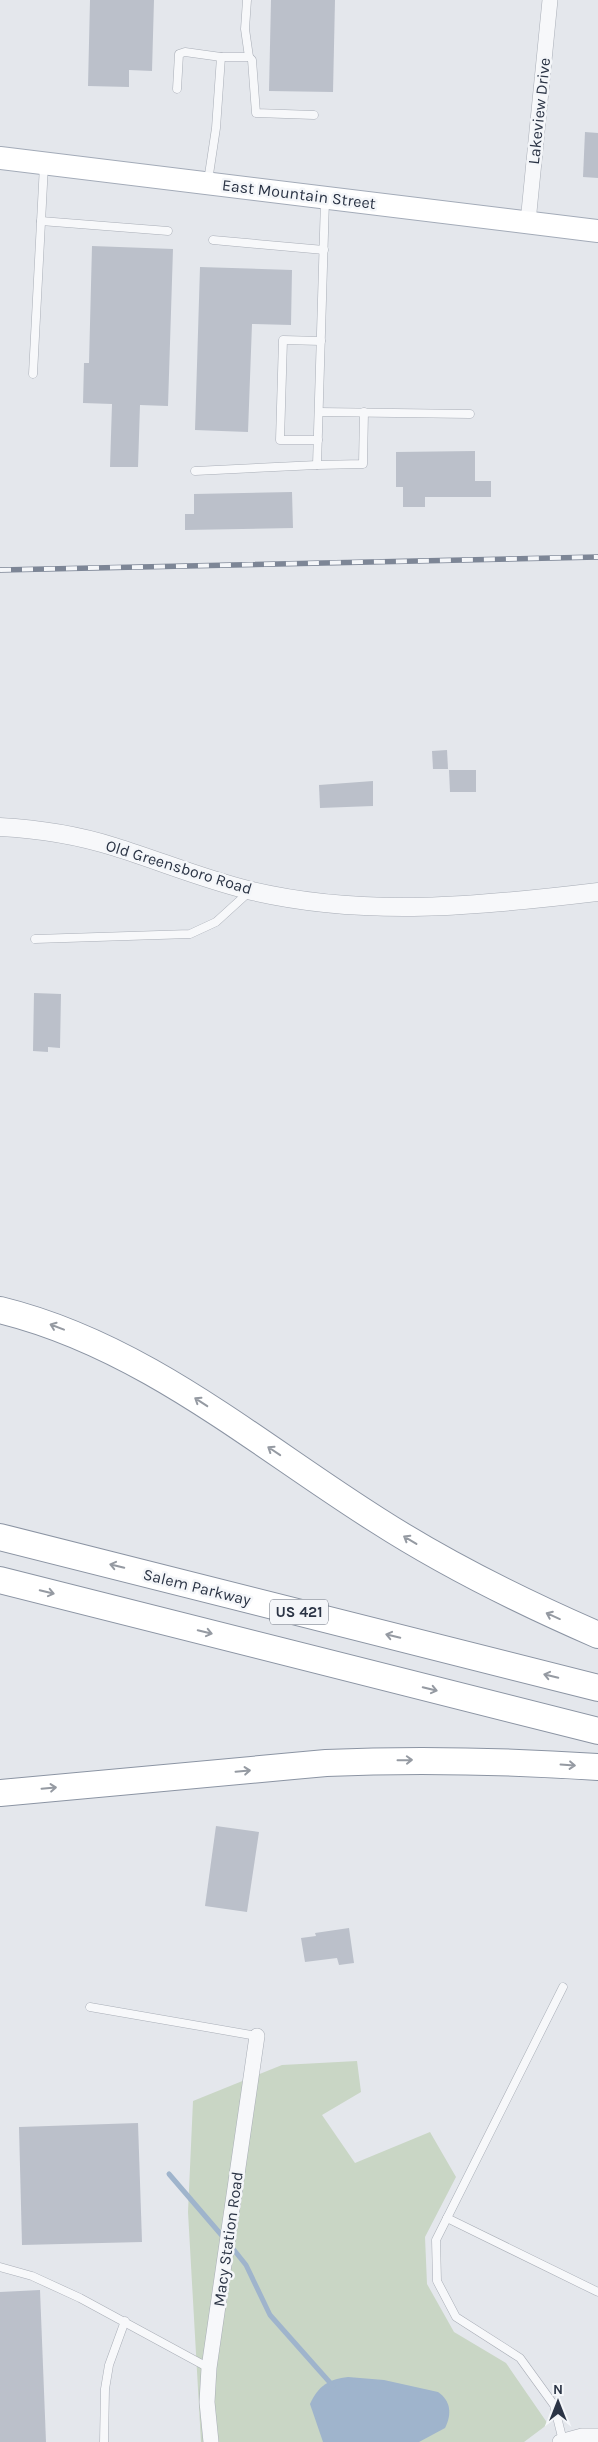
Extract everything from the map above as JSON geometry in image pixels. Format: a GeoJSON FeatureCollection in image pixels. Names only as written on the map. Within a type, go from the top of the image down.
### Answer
{"type":"FeatureCollection","features":[{"type":"Feature","properties":{"kind":"highway"},"geometry":{"type":"LineString","coordinates":[[0,1310],[80,1336],[140,1364],[186,1392],[377,1520],[423,1548],[490,1586],[598,1635]]}},
{"type":"Feature","properties":{"kind":"highway","name":"Salem Parkway"},"geometry":{"type":"LineString","coordinates":[[0,1537],[598,1688]]}},
{"type":"Feature","properties":{"kind":"highway","name":"US 421"},"geometry":{"type":"LineString","coordinates":[[0,1580],[598,1731]]}},
{"type":"Feature","properties":{"kind":"highway"},"geometry":{"type":"LineString","coordinates":[[0,1793],[381,1761],[490,1761],[598,1767]]}},
{"type":"Feature","properties":{"kind":"main road","name":"East Mountain Street"},"geometry":{"type":"LineString","coordinates":[[0,158],[598,231]]}},
{"type":"Feature","properties":{"kind":"street","name":"Lakeview Drive"},"geometry":{"type":"LineString","coordinates":[[528,222],[550,0]]}},
{"type":"Feature","properties":{"kind":"street","name":"Old Greensboro Road"},"geometry":{"type":"LineString","coordinates":[[0,827],[57,833],[87,839],[213,881],[250,891],[335,903],[414,908],[494,904],[598,892]]}},
{"type":"Feature","properties":{"kind":"street","name":"Macy Station Road"},"geometry":{"type":"LineString","coordinates":[[211,2442],[207,2402],[209,2368],[257,2036]]}},
{"type":"Feature","properties":{"kind":"street"},"geometry":{"type":"LineString","coordinates":[[562,2441],[582,2436],[598,2436]]}},
{"type":"Feature","properties":{"kind":"lane"},"geometry":{"type":"LineString","coordinates":[[246,0],[245,29],[249,57],[254,64],[256,113],[314,115]]}},
{"type":"Feature","properties":{"kind":"lane"},"geometry":{"type":"LineString","coordinates":[[177,88],[179,54],[185,52],[221,57],[249,57]]}},
{"type":"Feature","properties":{"kind":"lane"},"geometry":{"type":"LineString","coordinates":[[207,183],[216,128],[221,57]]}},
{"type":"Feature","properties":{"kind":"lane"},"geometry":{"type":"LineString","coordinates":[[33,374],[44,163]]}},
{"type":"Feature","properties":{"kind":"lane"},"geometry":{"type":"LineString","coordinates":[[317,465],[325,198]]}},
{"type":"Feature","properties":{"kind":"lane"},"geometry":{"type":"LineString","coordinates":[[41,222],[168,230]]}},
{"type":"Feature","properties":{"kind":"lane"},"geometry":{"type":"LineString","coordinates":[[213,240],[324,250]]}},
{"type":"Feature","properties":{"kind":"lane"},"geometry":{"type":"LineString","coordinates":[[318,440],[280,440],[282,370],[283,340],[321,341]]}},
{"type":"Feature","properties":{"kind":"lane"},"geometry":{"type":"LineString","coordinates":[[319,412],[470,414]]}},
{"type":"Feature","properties":{"kind":"lane"},"geometry":{"type":"LineString","coordinates":[[196,470],[363,464],[364,412]]}},
{"type":"Feature","properties":{"kind":"lane"},"geometry":{"type":"LineString","coordinates":[[35,939],[190,934],[216,922],[250,891]]}},
{"type":"Feature","properties":{"kind":"lane"},"geometry":{"type":"LineString","coordinates":[[562,2441],[554,2405],[520,2358],[456,2317],[437,2281],[436,2240],[563,1987]]}},
{"type":"Feature","properties":{"kind":"lane"},"geometry":{"type":"LineString","coordinates":[[90,2007],[257,2036]]}},
{"type":"Feature","properties":{"kind":"lane"},"geometry":{"type":"LineString","coordinates":[[447,2218],[598,2292]]}},
{"type":"Feature","properties":{"kind":"lane"},"geometry":{"type":"LineString","coordinates":[[0,2267],[32,2276],[124,2321],[209,2368]]}},
{"type":"Feature","properties":{"kind":"lane"},"geometry":{"type":"LineString","coordinates":[[104,2442],[105,2389],[124,2321]]}},
{"type":"Feature","properties":{"kind":"green space"},"geometry":{"type":"Polygon","coordinates":[[[357,2061],[361,2092],[322,2115],[355,2163],[430,2132],[456,2177],[425,2237],[427,2284],[454,2332],[506,2363],[548,2424],[524,2442],[201,2442],[188,2212],[193,2101],[282,2065],[357,2061]]]}},
{"type":"Feature","properties":{"kind":"water"},"geometry":{"type":"Polygon","coordinates":[[[348,2377],[384,2380],[438,2392],[446,2399],[449,2408],[449,2418],[445,2428],[419,2442],[323,2442],[310,2404],[317,2392],[325,2384],[348,2377]]]}},
{"type":"Feature","properties":{"kind":"building"},"geometry":{"type":"Polygon","coordinates":[[[90,0],[154,0],[152,71],[129,70],[129,87],[88,86],[90,0]]]}},
{"type":"Feature","properties":{"kind":"building"},"geometry":{"type":"Polygon","coordinates":[[[271,0],[335,0],[333,92],[269,91],[271,0]]]}},
{"type":"Feature","properties":{"kind":"building"},"geometry":{"type":"Polygon","coordinates":[[[585,132],[598,133],[598,178],[583,177],[585,132]]]}},
{"type":"Feature","properties":{"kind":"building"},"geometry":{"type":"Polygon","coordinates":[[[92,246],[173,249],[168,406],[140,405],[138,467],[110,467],[112,404],[83,403],[84,363],[89,363],[92,246]]]}},
{"type":"Feature","properties":{"kind":"building"},"geometry":{"type":"Polygon","coordinates":[[[200,267],[292,270],[291,325],[252,324],[248,432],[195,430],[200,267]]]}},
{"type":"Feature","properties":{"kind":"building"},"geometry":{"type":"Polygon","coordinates":[[[475,451],[475,481],[491,481],[491,497],[425,497],[425,507],[403,507],[403,487],[396,487],[396,452],[475,451]]]}},
{"type":"Feature","properties":{"kind":"building"},"geometry":{"type":"Polygon","coordinates":[[[292,492],[293,528],[185,530],[185,514],[194,514],[194,494],[292,492]]]}},
{"type":"Feature","properties":{"kind":"building"},"geometry":{"type":"Polygon","coordinates":[[[447,750],[448,769],[433,769],[432,751],[447,750]]]}},
{"type":"Feature","properties":{"kind":"building"},"geometry":{"type":"Polygon","coordinates":[[[449,770],[476,770],[476,792],[450,792],[449,770]]]}},
{"type":"Feature","properties":{"kind":"building"},"geometry":{"type":"Polygon","coordinates":[[[373,781],[373,806],[320,808],[319,785],[373,781]]]}},
{"type":"Feature","properties":{"kind":"building"},"geometry":{"type":"Polygon","coordinates":[[[34,993],[61,994],[60,1048],[48,1047],[48,1052],[33,1051],[34,993]]]}},
{"type":"Feature","properties":{"kind":"building"},"geometry":{"type":"Polygon","coordinates":[[[216,1826],[259,1832],[247,1912],[205,1906],[216,1826]]]}},
{"type":"Feature","properties":{"kind":"building"},"geometry":{"type":"Polygon","coordinates":[[[349,1928],[354,1963],[339,1965],[337,1958],[305,1962],[301,1938],[316,1936],[315,1933],[349,1928]]]}},
{"type":"Feature","properties":{"kind":"building"},"geometry":{"type":"Polygon","coordinates":[[[138,2123],[142,2242],[22,2245],[19,2127],[138,2123]]]}},
{"type":"Feature","properties":{"kind":"building"},"geometry":{"type":"Polygon","coordinates":[[[40,2290],[46,2442],[0,2442],[0,2292],[40,2290]]]}},
{"type":"Feature","properties":{"kind":"waterway"},"geometry":{"type":"LineString","coordinates":[[169,2174],[224,2238]]}},
{"type":"Feature","properties":{"kind":"waterway"},"geometry":{"type":"LineString","coordinates":[[230,2245],[246,2265],[270,2315],[333,2386]]}},
{"type":"Feature","properties":{"kind":"railway"},"geometry":{"type":"LineString","coordinates":[[0,570],[598,557]]}}]}
